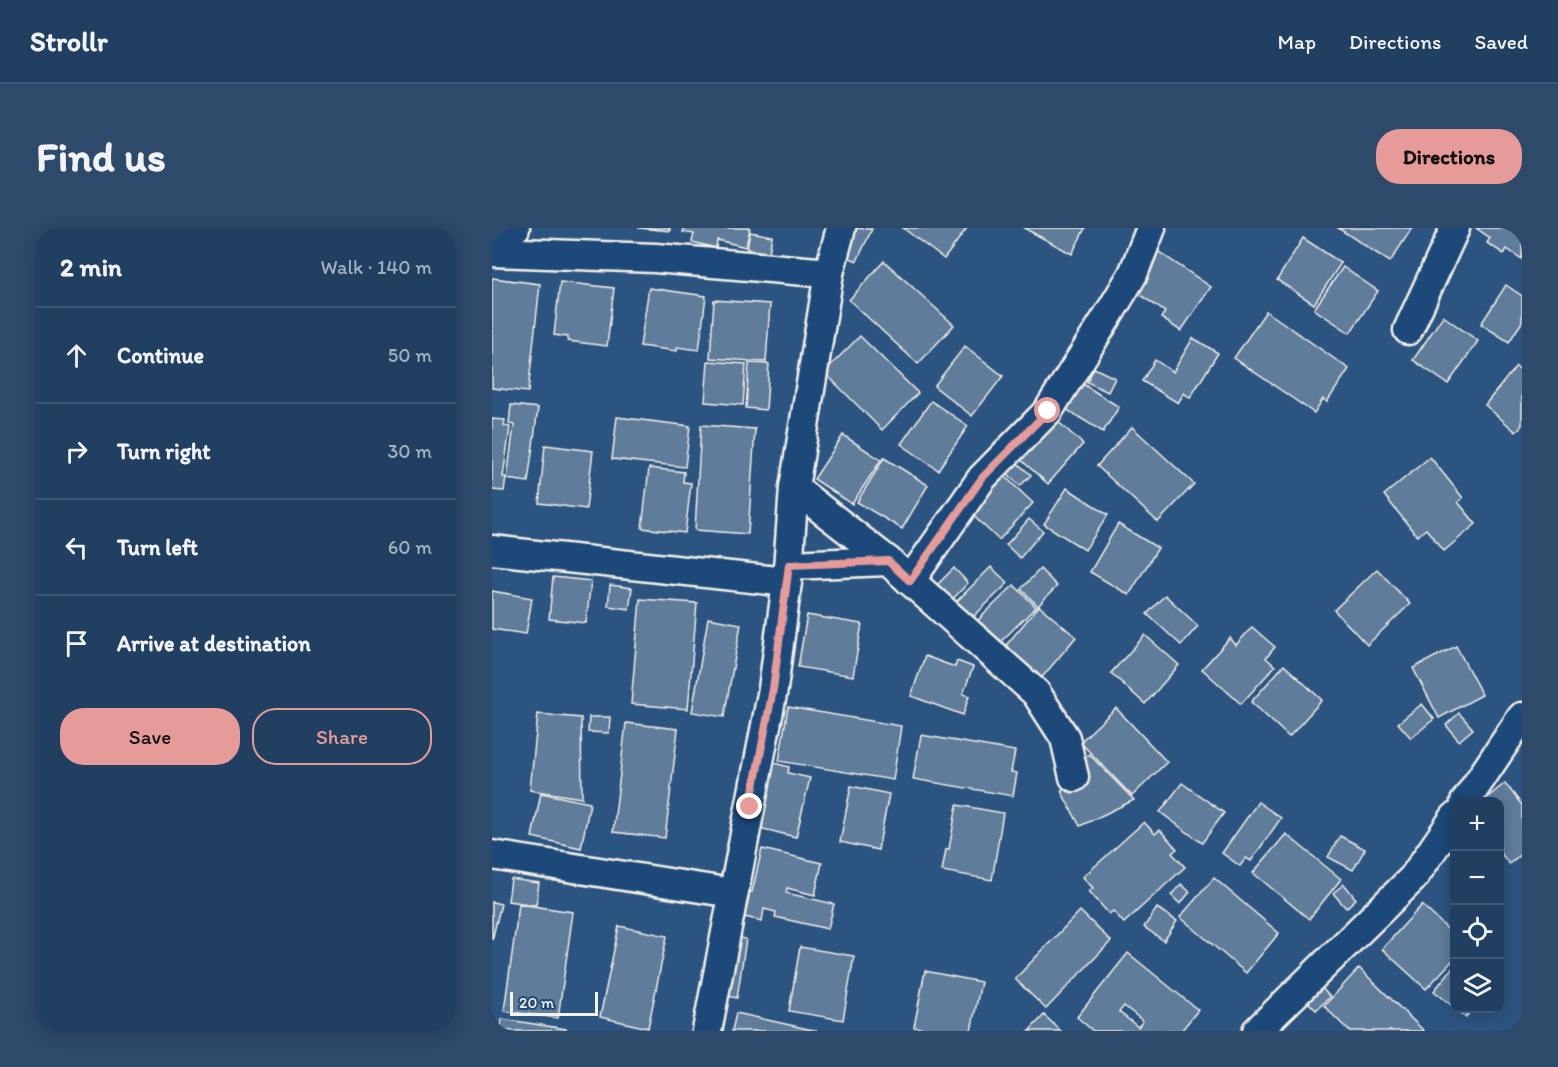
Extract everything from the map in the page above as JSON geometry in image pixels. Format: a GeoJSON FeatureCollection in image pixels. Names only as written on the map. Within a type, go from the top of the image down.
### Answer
{"type":"FeatureCollection","features":[{"type":"Feature","properties":{"kind":"street"},"geometry":{"type":"LineString","coordinates":[[492,246],[515,228]]}},
{"type":"Feature","properties":{"kind":"street"},"geometry":{"type":"LineString","coordinates":[[707,1031],[773,689],[788,574],[794,488],[829,273],[841,228]]}},
{"type":"Feature","properties":{"kind":"street"},"geometry":{"type":"LineString","coordinates":[[910,581],[982,478],[1048,411],[1110,314],[1132,274],[1151,228]]}},
{"type":"Feature","properties":{"kind":"street"},"geometry":{"type":"LineString","coordinates":[[1408,330],[1455,228]]}},
{"type":"Feature","properties":{"kind":"street"},"geometry":{"type":"LineString","coordinates":[[492,252],[655,258],[829,273]]}},
{"type":"Feature","properties":{"kind":"street"},"geometry":{"type":"LineString","coordinates":[[794,488],[888,561],[1036,693],[1065,738],[1074,777]]}},
{"type":"Feature","properties":{"kind":"street"},"geometry":{"type":"LineString","coordinates":[[492,550],[788,574],[888,561]]}},
{"type":"Feature","properties":{"kind":"street"},"geometry":{"type":"LineString","coordinates":[[1468,797],[1522,717]]}},
{"type":"Feature","properties":{"kind":"street"},"geometry":{"type":"LineString","coordinates":[[1257,1031],[1413,878],[1450,824]]}},
{"type":"Feature","properties":{"kind":"street"},"geometry":{"type":"LineString","coordinates":[[492,855],[732,893]]}},
{"type":"Feature","properties":{"kind":"building"},"geometry":{"type":"Polygon","coordinates":[[[638,228],[670,228],[670,231],[638,228]]]}},
{"type":"Feature","properties":{"kind":"building"},"geometry":{"type":"Polygon","coordinates":[[[684,228],[750,228],[746,247],[717,240],[716,248],[692,242],[694,234],[683,232],[684,228]]]}},
{"type":"Feature","properties":{"kind":"building"},"geometry":{"type":"Polygon","coordinates":[[[848,228],[872,229],[857,261],[837,252],[848,228]]]}},
{"type":"Feature","properties":{"kind":"building"},"geometry":{"type":"Polygon","coordinates":[[[903,228],[967,228],[944,259],[903,228]]]}},
{"type":"Feature","properties":{"kind":"building"},"geometry":{"type":"Polygon","coordinates":[[[1024,228],[1085,228],[1072,254],[1024,228]]]}},
{"type":"Feature","properties":{"kind":"building"},"geometry":{"type":"Polygon","coordinates":[[[1338,228],[1412,228],[1390,262],[1338,228]]]}},
{"type":"Feature","properties":{"kind":"building"},"geometry":{"type":"Polygon","coordinates":[[[1476,228],[1522,228],[1522,259],[1507,249],[1504,254],[1487,243],[1490,238],[1476,228]]]}},
{"type":"Feature","properties":{"kind":"building"},"geometry":{"type":"Polygon","coordinates":[[[750,232],[772,236],[769,253],[747,249],[750,232]]]}},
{"type":"Feature","properties":{"kind":"building"},"geometry":{"type":"Polygon","coordinates":[[[1303,238],[1341,263],[1314,304],[1277,280],[1303,238]]]}},
{"type":"Feature","properties":{"kind":"building"},"geometry":{"type":"Polygon","coordinates":[[[1150,246],[1211,287],[1181,331],[1161,318],[1165,312],[1129,287],[1150,246]]]}},
{"type":"Feature","properties":{"kind":"building"},"geometry":{"type":"Polygon","coordinates":[[[884,261],[954,325],[918,364],[849,300],[884,261]]]}},
{"type":"Feature","properties":{"kind":"building"},"geometry":{"type":"Polygon","coordinates":[[[1343,267],[1378,291],[1350,333],[1314,309],[1343,267]]]}},
{"type":"Feature","properties":{"kind":"building"},"geometry":{"type":"Polygon","coordinates":[[[492,278],[540,284],[528,392],[492,388],[492,278]]]}},
{"type":"Feature","properties":{"kind":"building"},"geometry":{"type":"Polygon","coordinates":[[[560,282],[614,288],[607,346],[568,341],[568,337],[554,335],[560,282]]]}},
{"type":"Feature","properties":{"kind":"building"},"geometry":{"type":"Polygon","coordinates":[[[1506,285],[1522,296],[1522,322],[1509,342],[1481,324],[1506,285]]]}},
{"type":"Feature","properties":{"kind":"building"},"geometry":{"type":"Polygon","coordinates":[[[649,288],[706,296],[699,350],[677,347],[677,351],[640,346],[649,288]]]}},
{"type":"Feature","properties":{"kind":"building"},"geometry":{"type":"Polygon","coordinates":[[[714,300],[770,304],[766,362],[710,358],[714,300]]]}},
{"type":"Feature","properties":{"kind":"building"},"geometry":{"type":"Polygon","coordinates":[[[1266,311],[1349,369],[1327,402],[1323,399],[1314,413],[1234,358],[1266,311]]]}},
{"type":"Feature","properties":{"kind":"building"},"geometry":{"type":"Polygon","coordinates":[[[1443,316],[1478,341],[1448,384],[1413,360],[1443,316]]]}},
{"type":"Feature","properties":{"kind":"building"},"geometry":{"type":"Polygon","coordinates":[[[822,326],[836,328],[828,368],[860,336],[918,393],[882,430],[824,372],[822,326]]]}},
{"type":"Feature","properties":{"kind":"building"},"geometry":{"type":"Polygon","coordinates":[[[1193,338],[1218,353],[1190,398],[1184,393],[1178,403],[1142,381],[1155,360],[1173,372],[1193,338]]]}},
{"type":"Feature","properties":{"kind":"building"},"geometry":{"type":"Polygon","coordinates":[[[965,346],[1003,376],[972,416],[934,386],[965,346]]]}},
{"type":"Feature","properties":{"kind":"building"},"geometry":{"type":"Polygon","coordinates":[[[708,361],[746,364],[743,405],[705,402],[708,361]]]}},
{"type":"Feature","properties":{"kind":"building"},"geometry":{"type":"Polygon","coordinates":[[[749,363],[769,364],[766,410],[746,408],[749,363]]]}},
{"type":"Feature","properties":{"kind":"building"},"geometry":{"type":"Polygon","coordinates":[[[1516,366],[1522,371],[1522,425],[1516,432],[1485,405],[1516,366]]]}},
{"type":"Feature","properties":{"kind":"building"},"geometry":{"type":"Polygon","coordinates":[[[1094,368],[1115,378],[1108,392],[1087,382],[1094,368]]]}},
{"type":"Feature","properties":{"kind":"building"},"geometry":{"type":"Polygon","coordinates":[[[1072,377],[1119,407],[1103,432],[1056,403],[1072,377]]]}},
{"type":"Feature","properties":{"kind":"building"},"geometry":{"type":"Polygon","coordinates":[[[931,401],[968,426],[938,470],[901,444],[931,401]]]}},
{"type":"Feature","properties":{"kind":"building"},"geometry":{"type":"Polygon","coordinates":[[[511,405],[538,408],[528,482],[507,479],[514,425],[509,424],[511,405]]]}},
{"type":"Feature","properties":{"kind":"building"},"geometry":{"type":"Polygon","coordinates":[[[1044,409],[1083,444],[1048,484],[1009,449],[1044,409]]]}},
{"type":"Feature","properties":{"kind":"building"},"geometry":{"type":"Polygon","coordinates":[[[617,417],[690,426],[685,467],[612,459],[617,417]]]}},
{"type":"Feature","properties":{"kind":"building"},"geometry":{"type":"Polygon","coordinates":[[[492,419],[505,420],[504,426],[510,427],[503,477],[506,477],[504,491],[492,490],[492,419]]]}},
{"type":"Feature","properties":{"kind":"building"},"geometry":{"type":"Polygon","coordinates":[[[701,425],[755,429],[748,534],[695,530],[701,425]]]}},
{"type":"Feature","properties":{"kind":"building"},"geometry":{"type":"Polygon","coordinates":[[[1132,427],[1194,484],[1158,522],[1097,466],[1132,427]]]}},
{"type":"Feature","properties":{"kind":"building"},"geometry":{"type":"Polygon","coordinates":[[[843,435],[881,460],[852,504],[814,479],[843,435]]]}},
{"type":"Feature","properties":{"kind":"building"},"geometry":{"type":"Polygon","coordinates":[[[545,445],[593,451],[586,509],[539,503],[545,445]]]}},
{"type":"Feature","properties":{"kind":"building"},"geometry":{"type":"Polygon","coordinates":[[[1430,457],[1463,498],[1458,502],[1476,524],[1444,551],[1426,529],[1417,536],[1384,495],[1430,457]]]}},
{"type":"Feature","properties":{"kind":"building"},"geometry":{"type":"Polygon","coordinates":[[[884,458],[928,485],[902,529],[857,502],[884,458]]]}},
{"type":"Feature","properties":{"kind":"building"},"geometry":{"type":"Polygon","coordinates":[[[1015,461],[1031,475],[1020,486],[1005,471],[1015,461]]]}},
{"type":"Feature","properties":{"kind":"building"},"geometry":{"type":"Polygon","coordinates":[[[649,468],[684,472],[683,482],[691,483],[685,533],[642,528],[649,468]]]}},
{"type":"Feature","properties":{"kind":"building"},"geometry":{"type":"Polygon","coordinates":[[[999,471],[1033,503],[999,540],[965,508],[999,471]]]}},
{"type":"Feature","properties":{"kind":"building"},"geometry":{"type":"Polygon","coordinates":[[[1067,488],[1108,515],[1085,550],[1044,524],[1067,488]]]}},
{"type":"Feature","properties":{"kind":"building"},"geometry":{"type":"Polygon","coordinates":[[[1029,519],[1043,531],[1020,558],[1006,545],[1029,519]]]}},
{"type":"Feature","properties":{"kind":"building"},"geometry":{"type":"Polygon","coordinates":[[[1118,524],[1158,548],[1129,595],[1090,572],[1118,524]]]}},
{"type":"Feature","properties":{"kind":"building"},"geometry":{"type":"Polygon","coordinates":[[[991,567],[1008,583],[972,618],[956,602],[991,567]]]}},
{"type":"Feature","properties":{"kind":"building"},"geometry":{"type":"Polygon","coordinates":[[[954,568],[968,583],[950,602],[935,587],[954,568]]]}},
{"type":"Feature","properties":{"kind":"building"},"geometry":{"type":"Polygon","coordinates":[[[1040,569],[1057,586],[1038,606],[1021,589],[1040,569]]]}},
{"type":"Feature","properties":{"kind":"building"},"geometry":{"type":"Polygon","coordinates":[[[1377,569],[1410,604],[1367,645],[1334,610],[1377,569]]]}},
{"type":"Feature","properties":{"kind":"building"},"geometry":{"type":"Polygon","coordinates":[[[553,577],[591,581],[586,623],[549,619],[553,577]]]}},
{"type":"Feature","properties":{"kind":"building"},"geometry":{"type":"Polygon","coordinates":[[[610,585],[632,588],[629,609],[608,606],[610,585]]]}},
{"type":"Feature","properties":{"kind":"building"},"geometry":{"type":"Polygon","coordinates":[[[1014,585],[1036,607],[991,651],[969,629],[1014,585]]]}},
{"type":"Feature","properties":{"kind":"building"},"geometry":{"type":"Polygon","coordinates":[[[492,591],[532,598],[526,634],[492,629],[492,591]]]}},
{"type":"Feature","properties":{"kind":"building"},"geometry":{"type":"Polygon","coordinates":[[[1165,595],[1198,626],[1181,645],[1147,614],[1165,595]]]}},
{"type":"Feature","properties":{"kind":"building"},"geometry":{"type":"Polygon","coordinates":[[[640,599],[697,603],[688,709],[631,704],[640,599]]]}},
{"type":"Feature","properties":{"kind":"building"},"geometry":{"type":"Polygon","coordinates":[[[1039,606],[1076,637],[1039,681],[1002,650],[1039,606]]]}},
{"type":"Feature","properties":{"kind":"building"},"geometry":{"type":"Polygon","coordinates":[[[807,615],[862,624],[853,676],[798,667],[807,615]]]}},
{"type":"Feature","properties":{"kind":"building"},"geometry":{"type":"Polygon","coordinates":[[[708,618],[741,624],[724,717],[692,712],[708,618]]]}},
{"type":"Feature","properties":{"kind":"building"},"geometry":{"type":"Polygon","coordinates":[[[1252,627],[1275,647],[1266,658],[1275,666],[1241,704],[1202,669],[1230,638],[1236,645],[1252,627]]]}},
{"type":"Feature","properties":{"kind":"building"},"geometry":{"type":"Polygon","coordinates":[[[1145,635],[1179,665],[1145,704],[1111,673],[1145,635]]]}},
{"type":"Feature","properties":{"kind":"building"},"geometry":{"type":"Polygon","coordinates":[[[1456,646],[1482,695],[1439,718],[1413,668],[1456,646]]]}},
{"type":"Feature","properties":{"kind":"building"},"geometry":{"type":"Polygon","coordinates":[[[925,656],[955,667],[957,661],[973,667],[963,694],[969,696],[963,715],[911,696],[925,656]]]}},
{"type":"Feature","properties":{"kind":"building"},"geometry":{"type":"Polygon","coordinates":[[[1284,665],[1322,700],[1289,737],[1251,702],[1284,665]]]}},
{"type":"Feature","properties":{"kind":"building"},"geometry":{"type":"Polygon","coordinates":[[[1422,704],[1434,719],[1411,738],[1398,723],[1422,704]]]}},
{"type":"Feature","properties":{"kind":"building"},"geometry":{"type":"Polygon","coordinates":[[[788,707],[901,726],[893,780],[779,761],[788,707]]]}},
{"type":"Feature","properties":{"kind":"building"},"geometry":{"type":"Polygon","coordinates":[[[1116,708],[1167,762],[1132,796],[1080,742],[1116,708]]]}},
{"type":"Feature","properties":{"kind":"building"},"geometry":{"type":"Polygon","coordinates":[[[1459,713],[1473,729],[1459,741],[1446,725],[1459,713]]]}},
{"type":"Feature","properties":{"kind":"building"},"geometry":{"type":"Polygon","coordinates":[[[538,714],[581,718],[582,798],[530,790],[538,714]]]}},
{"type":"Feature","properties":{"kind":"building"},"geometry":{"type":"Polygon","coordinates":[[[589,717],[610,717],[609,733],[588,732],[589,717]]]}},
{"type":"Feature","properties":{"kind":"building"},"geometry":{"type":"Polygon","coordinates":[[[626,723],[678,729],[665,838],[613,832],[626,723]]]}},
{"type":"Feature","properties":{"kind":"building"},"geometry":{"type":"Polygon","coordinates":[[[921,735],[1015,751],[1011,772],[1017,773],[1013,796],[913,779],[921,735]]]}},
{"type":"Feature","properties":{"kind":"building"},"geometry":{"type":"Polygon","coordinates":[[[1089,754],[1134,800],[1080,826],[1061,791],[1073,780],[1067,774],[1089,754]]]}},
{"type":"Feature","properties":{"kind":"building"},"geometry":{"type":"Polygon","coordinates":[[[763,760],[789,767],[788,773],[810,778],[796,837],[747,825],[763,760]]]}},
{"type":"Feature","properties":{"kind":"building"},"geometry":{"type":"Polygon","coordinates":[[[1182,783],[1224,813],[1202,843],[1160,812],[1182,783]]]}},
{"type":"Feature","properties":{"kind":"building"},"geometry":{"type":"Polygon","coordinates":[[[1505,783],[1522,805],[1522,853],[1509,864],[1504,857],[1504,797],[1488,797],[1505,783]]]}},
{"type":"Feature","properties":{"kind":"building"},"geometry":{"type":"Polygon","coordinates":[[[851,786],[889,794],[878,850],[840,842],[851,786]]]}},
{"type":"Feature","properties":{"kind":"building"},"geometry":{"type":"Polygon","coordinates":[[[541,793],[590,803],[581,848],[532,837],[541,793]]]}},
{"type":"Feature","properties":{"kind":"building"},"geometry":{"type":"Polygon","coordinates":[[[1258,802],[1281,818],[1251,861],[1246,858],[1240,866],[1222,853],[1258,802]]]}},
{"type":"Feature","properties":{"kind":"building"},"geometry":{"type":"Polygon","coordinates":[[[957,805],[1003,813],[992,880],[942,871],[946,849],[949,849],[957,805]]]}},
{"type":"Feature","properties":{"kind":"building"},"geometry":{"type":"Polygon","coordinates":[[[1144,822],[1155,834],[1160,830],[1177,849],[1172,853],[1185,867],[1124,923],[1113,911],[1109,914],[1089,891],[1093,888],[1083,877],[1144,822]]]}},
{"type":"Feature","properties":{"kind":"building"},"geometry":{"type":"Polygon","coordinates":[[[1286,834],[1341,879],[1309,919],[1253,873],[1286,834]]]}},
{"type":"Feature","properties":{"kind":"building"},"geometry":{"type":"Polygon","coordinates":[[[1340,836],[1365,849],[1353,870],[1328,857],[1340,836]]]}},
{"type":"Feature","properties":{"kind":"building"},"geometry":{"type":"Polygon","coordinates":[[[762,849],[822,863],[815,895],[787,888],[786,893],[834,904],[828,929],[775,917],[776,912],[764,909],[762,921],[728,913],[734,888],[752,892],[762,849]]]}},
{"type":"Feature","properties":{"kind":"building"},"geometry":{"type":"Polygon","coordinates":[[[1214,878],[1279,933],[1246,973],[1180,917],[1214,878]]]}},
{"type":"Feature","properties":{"kind":"building"},"geometry":{"type":"Polygon","coordinates":[[[511,879],[539,883],[536,905],[508,901],[511,879]]]}},
{"type":"Feature","properties":{"kind":"building"},"geometry":{"type":"Polygon","coordinates":[[[1181,884],[1190,892],[1180,904],[1171,895],[1181,884]]]}},
{"type":"Feature","properties":{"kind":"building"},"geometry":{"type":"Polygon","coordinates":[[[1344,884],[1356,899],[1346,908],[1333,893],[1344,884]]]}},
{"type":"Feature","properties":{"kind":"building"},"geometry":{"type":"Polygon","coordinates":[[[492,902],[501,904],[492,940],[492,902]]]}},
{"type":"Feature","properties":{"kind":"building"},"geometry":{"type":"Polygon","coordinates":[[[519,904],[573,912],[558,1018],[504,1011],[519,904]]]}},
{"type":"Feature","properties":{"kind":"building"},"geometry":{"type":"Polygon","coordinates":[[[1422,905],[1450,931],[1450,963],[1426,989],[1382,949],[1422,905]]]}},
{"type":"Feature","properties":{"kind":"building"},"geometry":{"type":"Polygon","coordinates":[[[1157,908],[1177,921],[1164,941],[1144,927],[1157,908]]]}},
{"type":"Feature","properties":{"kind":"building"},"geometry":{"type":"Polygon","coordinates":[[[1080,911],[1111,941],[1046,1009],[1015,979],[1080,911]]]}},
{"type":"Feature","properties":{"kind":"building"},"geometry":{"type":"Polygon","coordinates":[[[619,926],[667,936],[648,1028],[600,1017],[619,926]]]}},
{"type":"Feature","properties":{"kind":"building"},"geometry":{"type":"Polygon","coordinates":[[[724,935],[746,939],[737,998],[714,994],[724,935]]]}},
{"type":"Feature","properties":{"kind":"building"},"geometry":{"type":"Polygon","coordinates":[[[800,947],[854,956],[843,1020],[789,1011],[800,947]]]}},
{"type":"Feature","properties":{"kind":"building"},"geometry":{"type":"Polygon","coordinates":[[[1128,953],[1198,1010],[1181,1031],[1093,1031],[1077,1017],[1128,953]],[[1124,1006],[1119,1012],[1138,1027],[1143,1021],[1124,1006]]]}},
{"type":"Feature","properties":{"kind":"building"},"geometry":{"type":"Polygon","coordinates":[[[1359,968],[1424,1031],[1349,1031],[1324,1006],[1359,968]]]}},
{"type":"Feature","properties":{"kind":"building"},"geometry":{"type":"Polygon","coordinates":[[[925,971],[981,982],[971,1031],[935,1031],[914,1027],[925,971]]]}},
{"type":"Feature","properties":{"kind":"building"},"geometry":{"type":"Polygon","coordinates":[[[1450,971],[1450,1004],[1434,991],[1450,971]]]}},
{"type":"Feature","properties":{"kind":"building"},"geometry":{"type":"Polygon","coordinates":[[[1319,985],[1330,997],[1316,1010],[1305,999],[1319,985]]]}},
{"type":"Feature","properties":{"kind":"building"},"geometry":{"type":"Polygon","coordinates":[[[736,1013],[817,1031],[732,1031],[736,1013]]]}},
{"type":"Feature","properties":{"kind":"building"},"geometry":{"type":"Polygon","coordinates":[[[1044,1015],[1061,1031],[1029,1031],[1044,1015]]]}},
{"type":"Feature","properties":{"kind":"building"},"geometry":{"type":"Polygon","coordinates":[[[502,1019],[566,1029],[566,1031],[500,1031],[502,1019]]]}},
{"type":"Feature","properties":{"kind":"route"},"geometry":{"type":"LineString","coordinates":[[750,807],[773,689],[789,565],[888,561],[910,581],[982,478],[1048,411]]}}]}
